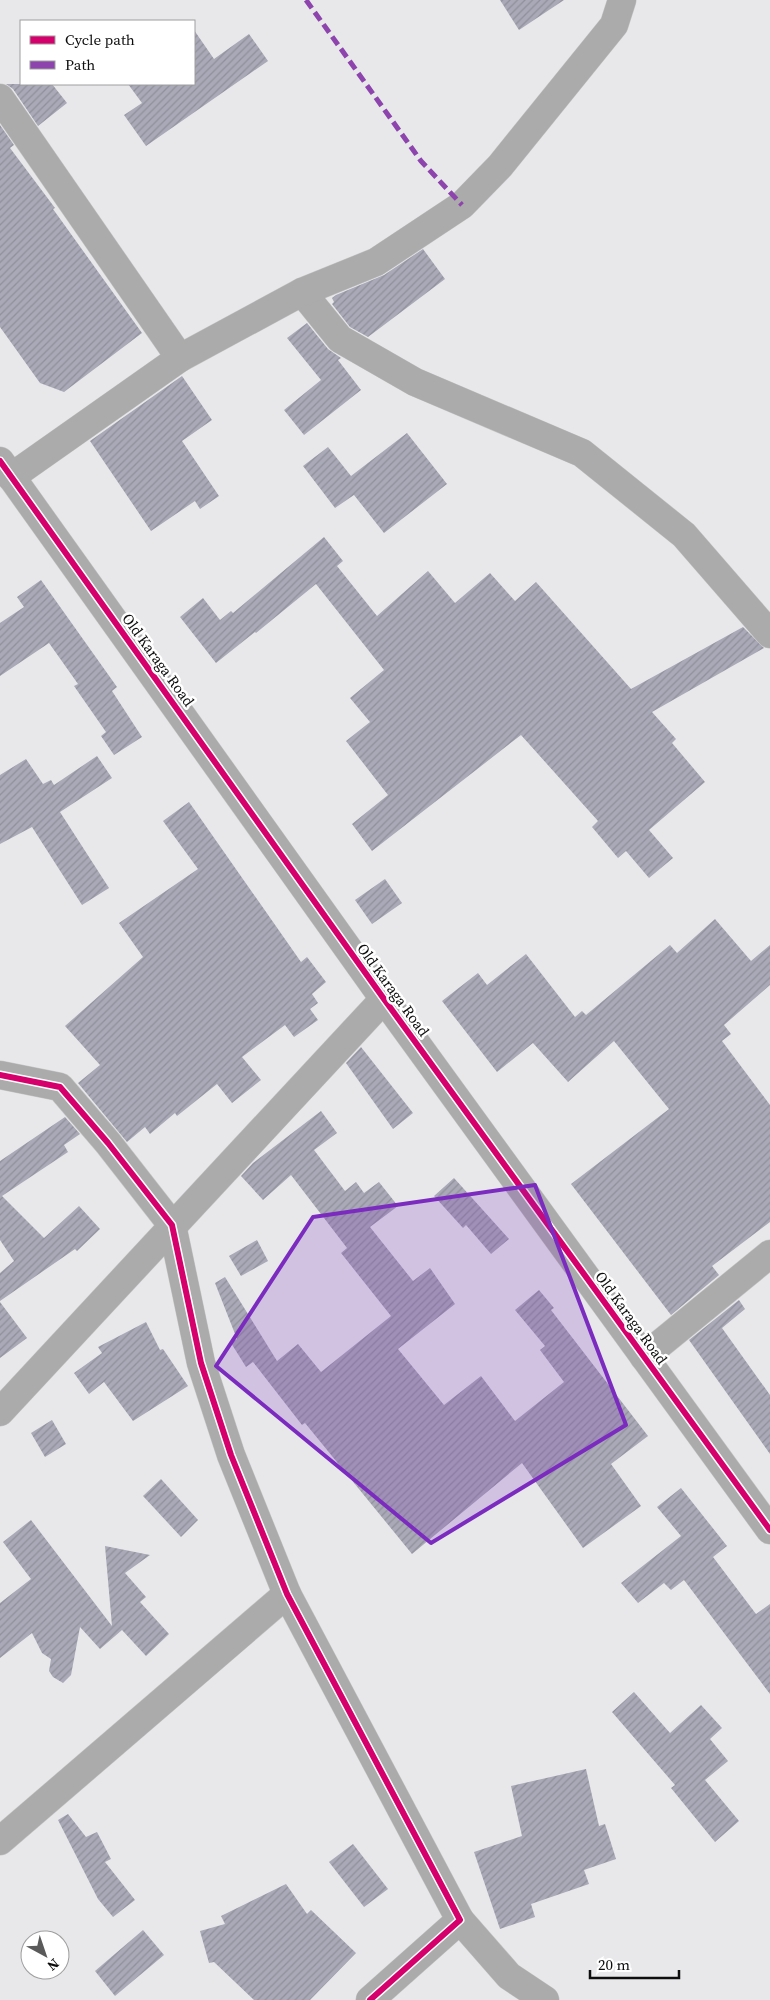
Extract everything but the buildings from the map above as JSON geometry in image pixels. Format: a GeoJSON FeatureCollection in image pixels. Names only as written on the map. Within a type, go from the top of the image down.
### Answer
{"type":"FeatureCollection","features":[{"type":"Feature","properties":{"kind":"street"},"geometry":{"type":"LineString","coordinates":[[6,469],[180,358],[302,292],[376,262],[462,205],[500,166],[614,25],[622,0]]}},
{"type":"Feature","properties":{"kind":"street"},"geometry":{"type":"LineString","coordinates":[[0,98],[180,358]]}},
{"type":"Feature","properties":{"kind":"street"},"geometry":{"type":"LineString","coordinates":[[302,292],[340,339],[415,382],[582,453],[684,535],[770,634]]}},
{"type":"Feature","properties":{"kind":"street","name":"Old Karaga Road"},"geometry":{"type":"LineString","coordinates":[[6,469],[384,999],[770,1530]]}},
{"type":"Feature","properties":{"kind":"street"},"geometry":{"type":"LineString","coordinates":[[0,1412],[384,999]]}},
{"type":"Feature","properties":{"kind":"street"},"geometry":{"type":"LineString","coordinates":[[0,1075],[60,1087],[108,1143],[172,1225],[201,1362],[231,1454],[287,1594],[460,1920],[509,1976],[544,2000]]}},
{"type":"Feature","properties":{"kind":"street"},"geometry":{"type":"LineString","coordinates":[[644,1357],[770,1254]]}},
{"type":"Feature","properties":{"kind":"street"},"geometry":{"type":"LineString","coordinates":[[0,1841],[287,1594]]}},
{"type":"Feature","properties":{"kind":"street"},"geometry":{"type":"LineString","coordinates":[[370,2000],[460,1920]]}},
{"type":"Feature","properties":{"kind":"highlighted area"},"geometry":{"type":"Polygon","coordinates":[[[535,1185],[626,1425],[431,1543],[216,1366],[313,1217],[535,1185]]]}},
{"type":"Feature","properties":{"kind":"marked path"},"geometry":{"type":"LineString","coordinates":[[306,0],[421,161],[462,205]]}},
{"type":"Feature","properties":{"kind":"cycle path"},"geometry":{"type":"LineString","coordinates":[[0,461],[384,999],[770,1530]]}},
{"type":"Feature","properties":{"kind":"cycle path"},"geometry":{"type":"LineString","coordinates":[[0,1075],[60,1087],[108,1143],[172,1225],[201,1363],[231,1455],[287,1594],[460,1920],[370,2000]]}}]}
